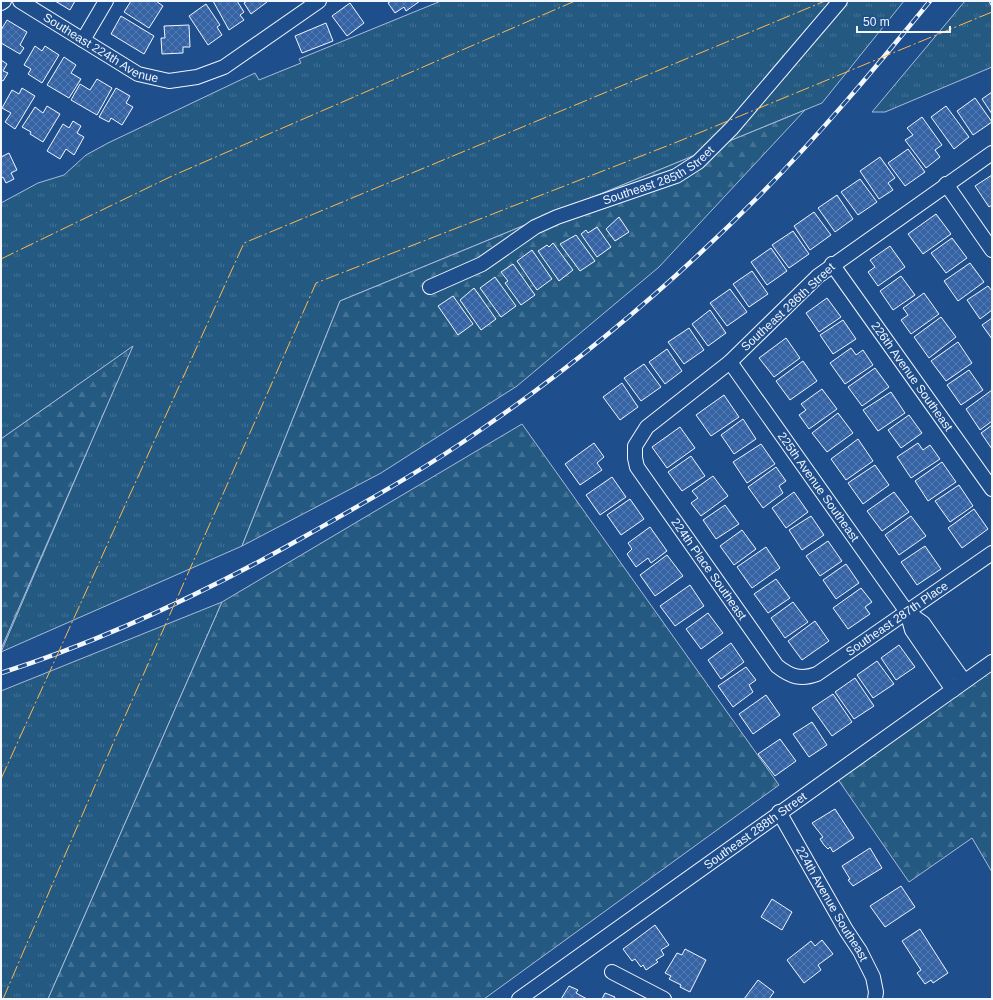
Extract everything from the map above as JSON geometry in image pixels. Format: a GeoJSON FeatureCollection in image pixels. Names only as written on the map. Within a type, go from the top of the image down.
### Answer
{"type":"FeatureCollection","features":[{"type":"Feature","properties":{"kind":"street","name":"Southeast 224th Avenue"},"geometry":{"type":"LineString","coordinates":[[20,1],[138,74],[169,81],[185,80],[212,73],[224,67],[319,1]]}},
{"type":"Feature","properties":{"kind":"street"},"geometry":{"type":"LineString","coordinates":[[83,40],[106,1]]}},
{"type":"Feature","properties":{"kind":"street","name":"Southeast 285th Street"},"geometry":{"type":"LineString","coordinates":[[430,286],[482,264],[535,227],[557,217],[676,176],[698,162],[732,128],[840,1]]}},
{"type":"Feature","properties":{"kind":"street","name":"Southeast 286th Street"},"geometry":{"type":"LineString","coordinates":[[635,446],[647,427],[730,362],[832,264],[992,153]]}},
{"type":"Feature","properties":{"kind":"street"},"geometry":{"type":"LineString","coordinates":[[946,184],[992,250]]}},
{"type":"Feature","properties":{"kind":"street","name":"226th Avenue Southeast"},"geometry":{"type":"LineString","coordinates":[[832,264],[992,489]]}},
{"type":"Feature","properties":{"kind":"street","name":"225th Avenue Southeast"},"geometry":{"type":"LineString","coordinates":[[730,362],[907,612],[912,630],[959,686]]}},
{"type":"Feature","properties":{"kind":"street","name":"224th Place Southeast"},"geometry":{"type":"LineString","coordinates":[[635,446],[637,467],[777,666],[788,675],[800,678]]}},
{"type":"Feature","properties":{"kind":"street","name":"Southeast 287th Place"},"geometry":{"type":"LineString","coordinates":[[800,678],[811,676],[822,671],[992,553]]}},
{"type":"Feature","properties":{"kind":"street","name":"Southeast 288th Street"},"geometry":{"type":"LineString","coordinates":[[519,999],[779,812],[992,662]]}},
{"type":"Feature","properties":{"kind":"street","name":"224th Avenue Southeast"},"geometry":{"type":"LineString","coordinates":[[779,812],[846,930],[860,951],[873,977],[876,992],[875,999]]}},
{"type":"Feature","properties":{"kind":"street"},"geometry":{"type":"LineString","coordinates":[[612,972],[664,999]]}},
{"type":"Feature","properties":{"kind":"green space"},"geometry":{"type":"Polygon","coordinates":[[[441,1],[904,1],[822,103],[340,301],[242,546],[1,652],[132,347],[1,439],[1,203],[38,183],[64,175],[86,155],[108,143],[255,73],[259,80],[301,63],[299,59],[441,1]]]}},
{"type":"Feature","properties":{"kind":"green space"},"geometry":{"type":"Polygon","coordinates":[[[965,1],[989,1],[992,7],[992,67],[885,112],[872,112],[965,1]]]}},
{"type":"Feature","properties":{"kind":"green space"},"geometry":{"type":"Polygon","coordinates":[[[805,110],[659,267],[517,386],[381,473],[242,546],[340,301],[805,110]]]}},
{"type":"Feature","properties":{"kind":"green space"},"geometry":{"type":"Polygon","coordinates":[[[133,346],[1,649],[1,439],[133,346]]]}},
{"type":"Feature","properties":{"kind":"green space"},"geometry":{"type":"Polygon","coordinates":[[[522,424],[779,785],[484,999],[48,999],[222,602],[522,424]]]}},
{"type":"Feature","properties":{"kind":"green space"},"geometry":{"type":"Polygon","coordinates":[[[222,602],[48,999],[1,999],[1,691],[222,602]]]}},
{"type":"Feature","properties":{"kind":"green space"},"geometry":{"type":"Polygon","coordinates":[[[992,668],[992,872],[972,838],[909,882],[837,778],[992,668]]]}},
{"type":"Feature","properties":{"kind":"building"},"geometry":{"type":"Polygon","coordinates":[[[55,1],[75,1],[70,10],[55,1]]]}},
{"type":"Feature","properties":{"kind":"building"},"geometry":{"type":"Polygon","coordinates":[[[131,1],[156,1],[163,6],[149,28],[124,12],[131,1]]]}},
{"type":"Feature","properties":{"kind":"building"},"geometry":{"type":"Polygon","coordinates":[[[213,1],[237,1],[244,12],[240,15],[244,20],[229,30],[213,1]]]}},
{"type":"Feature","properties":{"kind":"building"},"geometry":{"type":"Polygon","coordinates":[[[247,1],[267,2],[251,14],[244,3],[247,1]]]}},
{"type":"Feature","properties":{"kind":"building"},"geometry":{"type":"Polygon","coordinates":[[[391,1],[420,1],[406,11],[404,7],[395,13],[388,3],[391,1]]]}},
{"type":"Feature","properties":{"kind":"building"},"geometry":{"type":"Polygon","coordinates":[[[350,3],[364,23],[347,36],[332,16],[350,3]]]}},
{"type":"Feature","properties":{"kind":"building"},"geometry":{"type":"Polygon","coordinates":[[[206,4],[220,25],[217,27],[222,35],[208,45],[189,16],[206,4]]]}},
{"type":"Feature","properties":{"kind":"building"},"geometry":{"type":"Polygon","coordinates":[[[121,16],[154,36],[144,54],[111,34],[121,16]]]}},
{"type":"Feature","properties":{"kind":"building"},"geometry":{"type":"Polygon","coordinates":[[[7,20],[27,32],[20,45],[24,48],[20,54],[1,43],[1,30],[7,20]]]}},
{"type":"Feature","properties":{"kind":"building"},"geometry":{"type":"Polygon","coordinates":[[[326,23],[333,41],[302,53],[295,36],[326,23]]]}},
{"type":"Feature","properties":{"kind":"building"},"geometry":{"type":"Polygon","coordinates":[[[189,25],[190,47],[183,47],[183,53],[162,54],[161,38],[165,38],[164,26],[189,25]]]}},
{"type":"Feature","properties":{"kind":"building"},"geometry":{"type":"Polygon","coordinates":[[[35,46],[42,51],[45,46],[59,55],[42,83],[28,74],[31,69],[24,65],[35,46]]]}},
{"type":"Feature","properties":{"kind":"building"},"geometry":{"type":"Polygon","coordinates":[[[64,57],[76,65],[71,73],[81,79],[69,98],[47,85],[64,57]]]}},
{"type":"Feature","properties":{"kind":"building"},"geometry":{"type":"Polygon","coordinates":[[[1,60],[7,64],[3,71],[8,73],[3,81],[1,80],[1,60]]]}},
{"type":"Feature","properties":{"kind":"building"},"geometry":{"type":"Polygon","coordinates":[[[97,79],[112,88],[97,115],[71,100],[80,84],[90,90],[97,79]]]}},
{"type":"Feature","properties":{"kind":"building"},"geometry":{"type":"Polygon","coordinates":[[[22,88],[35,96],[15,129],[5,122],[11,113],[2,108],[12,90],[19,94],[22,88]]]}},
{"type":"Feature","properties":{"kind":"building"},"geometry":{"type":"Polygon","coordinates":[[[116,88],[130,96],[126,103],[133,107],[122,125],[111,118],[109,122],[99,117],[116,88]]]}},
{"type":"Feature","properties":{"kind":"building"},"geometry":{"type":"Polygon","coordinates":[[[992,92],[992,114],[982,99],[992,92]]]}},
{"type":"Feature","properties":{"kind":"building"},"geometry":{"type":"Polygon","coordinates":[[[975,98],[992,122],[973,135],[957,111],[975,98]]]}},
{"type":"Feature","properties":{"kind":"building"},"geometry":{"type":"Polygon","coordinates":[[[47,106],[60,114],[43,142],[22,127],[35,107],[43,113],[47,106]]]}},
{"type":"Feature","properties":{"kind":"building"},"geometry":{"type":"Polygon","coordinates":[[[946,106],[969,137],[954,149],[931,117],[946,106]]]}},
{"type":"Feature","properties":{"kind":"building"},"geometry":{"type":"Polygon","coordinates":[[[922,117],[942,145],[935,150],[940,157],[926,168],[905,140],[913,135],[907,128],[922,117]]]}},
{"type":"Feature","properties":{"kind":"building"},"geometry":{"type":"Polygon","coordinates":[[[73,121],[81,126],[77,133],[84,137],[74,155],[66,149],[60,159],[47,151],[63,124],[69,128],[73,121]]]}},
{"type":"Feature","properties":{"kind":"building"},"geometry":{"type":"Polygon","coordinates":[[[908,149],[925,172],[905,186],[888,163],[908,149]]]}},
{"type":"Feature","properties":{"kind":"building"},"geometry":{"type":"Polygon","coordinates":[[[9,153],[17,170],[11,173],[14,179],[6,183],[3,177],[1,178],[1,157],[9,153]]]}},
{"type":"Feature","properties":{"kind":"building"},"geometry":{"type":"Polygon","coordinates":[[[880,157],[895,178],[888,183],[893,190],[879,199],[860,171],[880,157]]]}},
{"type":"Feature","properties":{"kind":"building"},"geometry":{"type":"Polygon","coordinates":[[[992,175],[992,205],[989,207],[975,186],[992,175]]]}},
{"type":"Feature","properties":{"kind":"building"},"geometry":{"type":"Polygon","coordinates":[[[860,179],[877,202],[858,215],[841,192],[860,179]]]}},
{"type":"Feature","properties":{"kind":"building"},"geometry":{"type":"Polygon","coordinates":[[[837,195],[853,219],[835,232],[818,208],[837,195]]]}},
{"type":"Feature","properties":{"kind":"building"},"geometry":{"type":"Polygon","coordinates":[[[814,212],[831,235],[810,250],[794,226],[814,212]]]}},
{"type":"Feature","properties":{"kind":"building"},"geometry":{"type":"Polygon","coordinates":[[[936,214],[951,234],[923,254],[908,234],[936,214]]]}},
{"type":"Feature","properties":{"kind":"building"},"geometry":{"type":"Polygon","coordinates":[[[619,217],[629,232],[615,241],[606,229],[619,217]]]}},
{"type":"Feature","properties":{"kind":"building"},"geometry":{"type":"Polygon","coordinates":[[[597,227],[611,247],[597,257],[581,234],[586,230],[588,233],[597,227]]]}},
{"type":"Feature","properties":{"kind":"building"},"geometry":{"type":"Polygon","coordinates":[[[793,231],[809,254],[789,268],[772,245],[793,231]]]}},
{"type":"Feature","properties":{"kind":"building"},"geometry":{"type":"Polygon","coordinates":[[[576,235],[595,261],[580,271],[560,244],[576,235]]]}},
{"type":"Feature","properties":{"kind":"building"},"geometry":{"type":"Polygon","coordinates":[[[952,238],[967,258],[946,273],[931,253],[952,238]]]}},
{"type":"Feature","properties":{"kind":"building"},"geometry":{"type":"Polygon","coordinates":[[[553,243],[573,270],[559,281],[538,251],[547,245],[549,247],[553,243]]]}},
{"type":"Feature","properties":{"kind":"building"},"geometry":{"type":"Polygon","coordinates":[[[890,246],[905,267],[878,286],[868,272],[875,267],[870,260],[890,246]]]}},
{"type":"Feature","properties":{"kind":"building"},"geometry":{"type":"Polygon","coordinates":[[[771,248],[787,271],[767,285],[751,262],[771,248]]]}},
{"type":"Feature","properties":{"kind":"building"},"geometry":{"type":"Polygon","coordinates":[[[532,250],[552,279],[537,290],[517,261],[532,250]]]}},
{"type":"Feature","properties":{"kind":"building"},"geometry":{"type":"Polygon","coordinates":[[[970,263],[984,282],[958,301],[944,281],[970,263]]]}},
{"type":"Feature","properties":{"kind":"building"},"geometry":{"type":"Polygon","coordinates":[[[513,264],[535,295],[521,305],[505,283],[508,281],[501,272],[513,264]]]}},
{"type":"Feature","properties":{"kind":"building"},"geometry":{"type":"Polygon","coordinates":[[[752,271],[768,294],[749,307],[733,284],[752,271]]]}},
{"type":"Feature","properties":{"kind":"building"},"geometry":{"type":"Polygon","coordinates":[[[901,276],[915,295],[893,310],[880,291],[901,276]]]}},
{"type":"Feature","properties":{"kind":"building"},"geometry":{"type":"Polygon","coordinates":[[[495,277],[516,306],[501,317],[480,288],[495,277]]]}},
{"type":"Feature","properties":{"kind":"building"},"geometry":{"type":"Polygon","coordinates":[[[988,286],[992,291],[992,310],[980,319],[967,300],[988,286]]]}},
{"type":"Feature","properties":{"kind":"building"},"geometry":{"type":"Polygon","coordinates":[[[474,288],[496,319],[481,330],[460,300],[474,288]]]}},
{"type":"Feature","properties":{"kind":"building"},"geometry":{"type":"Polygon","coordinates":[[[730,289],[747,312],[727,326],[710,303],[730,289]]]}},
{"type":"Feature","properties":{"kind":"building"},"geometry":{"type":"Polygon","coordinates":[[[924,293],[939,314],[911,334],[901,320],[908,315],[903,308],[924,293]]]}},
{"type":"Feature","properties":{"kind":"building"},"geometry":{"type":"Polygon","coordinates":[[[453,296],[473,324],[458,335],[438,306],[453,296]]]}},
{"type":"Feature","properties":{"kind":"building"},"geometry":{"type":"Polygon","coordinates":[[[827,298],[841,317],[819,332],[806,313],[827,298]]]}},
{"type":"Feature","properties":{"kind":"building"},"geometry":{"type":"Polygon","coordinates":[[[710,310],[726,333],[708,346],[692,324],[710,310]]]}},
{"type":"Feature","properties":{"kind":"building"},"geometry":{"type":"Polygon","coordinates":[[[941,317],[956,337],[929,358],[914,337],[941,317]]]}},
{"type":"Feature","properties":{"kind":"building"},"geometry":{"type":"Polygon","coordinates":[[[992,318],[992,339],[982,325],[992,318]]]}},
{"type":"Feature","properties":{"kind":"building"},"geometry":{"type":"Polygon","coordinates":[[[843,320],[856,339],[833,354],[820,335],[843,320]]]}},
{"type":"Feature","properties":{"kind":"building"},"geometry":{"type":"Polygon","coordinates":[[[689,328],[704,350],[684,364],[668,342],[689,328]]]}},
{"type":"Feature","properties":{"kind":"building"},"geometry":{"type":"Polygon","coordinates":[[[786,338],[800,358],[774,377],[759,358],[786,338]]]}},
{"type":"Feature","properties":{"kind":"building"},"geometry":{"type":"Polygon","coordinates":[[[958,342],[972,363],[946,381],[931,361],[958,342]]]}},
{"type":"Feature","properties":{"kind":"building"},"geometry":{"type":"Polygon","coordinates":[[[851,348],[856,355],[863,350],[873,365],[845,384],[830,363],[851,348]]]}},
{"type":"Feature","properties":{"kind":"building"},"geometry":{"type":"Polygon","coordinates":[[[667,349],[682,371],[665,384],[649,362],[667,349]]]}},
{"type":"Feature","properties":{"kind":"building"},"geometry":{"type":"Polygon","coordinates":[[[803,361],[817,381],[790,400],[776,381],[803,361]]]}},
{"type":"Feature","properties":{"kind":"building"},"geometry":{"type":"Polygon","coordinates":[[[644,364],[661,387],[641,401],[624,378],[644,364]]]}},
{"type":"Feature","properties":{"kind":"building"},"geometry":{"type":"Polygon","coordinates":[[[875,368],[889,387],[862,406],[848,387],[875,368]]]}},
{"type":"Feature","properties":{"kind":"building"},"geometry":{"type":"Polygon","coordinates":[[[969,370],[983,390],[961,405],[947,385],[969,370]]]}},
{"type":"Feature","properties":{"kind":"building"},"geometry":{"type":"Polygon","coordinates":[[[622,383],[638,407],[620,420],[603,397],[622,383]]]}},
{"type":"Feature","properties":{"kind":"building"},"geometry":{"type":"Polygon","coordinates":[[[822,389],[837,409],[809,429],[799,415],[806,410],[801,404],[822,389]]]}},
{"type":"Feature","properties":{"kind":"building"},"geometry":{"type":"Polygon","coordinates":[[[992,390],[992,421],[980,430],[966,409],[992,390]]]}},
{"type":"Feature","properties":{"kind":"building"},"geometry":{"type":"Polygon","coordinates":[[[891,392],[905,413],[878,431],[863,410],[891,392]]]}},
{"type":"Feature","properties":{"kind":"building"},"geometry":{"type":"Polygon","coordinates":[[[724,395],[739,417],[711,436],[696,415],[724,395]]]}},
{"type":"Feature","properties":{"kind":"building"},"geometry":{"type":"Polygon","coordinates":[[[838,413],[853,433],[827,452],[812,433],[838,413]]]}},
{"type":"Feature","properties":{"kind":"building"},"geometry":{"type":"Polygon","coordinates":[[[909,415],[922,433],[901,448],[888,430],[909,415]]]}},
{"type":"Feature","properties":{"kind":"building"},"geometry":{"type":"Polygon","coordinates":[[[743,419],[756,439],[734,454],[721,435],[743,419]]]}},
{"type":"Feature","properties":{"kind":"building"},"geometry":{"type":"Polygon","coordinates":[[[992,425],[992,449],[981,433],[992,425]]]}},
{"type":"Feature","properties":{"kind":"building"},"geometry":{"type":"Polygon","coordinates":[[[680,427],[695,448],[667,468],[652,447],[680,427]]]}},
{"type":"Feature","properties":{"kind":"building"},"geometry":{"type":"Polygon","coordinates":[[[858,439],[873,461],[846,480],[831,459],[858,439]]]}},
{"type":"Feature","properties":{"kind":"building"},"geometry":{"type":"Polygon","coordinates":[[[594,443],[604,457],[597,463],[602,470],[580,485],[565,464],[594,443]]]}},
{"type":"Feature","properties":{"kind":"building"},"geometry":{"type":"Polygon","coordinates":[[[918,443],[923,450],[930,445],[940,459],[911,478],[897,457],[918,443]]]}},
{"type":"Feature","properties":{"kind":"building"},"geometry":{"type":"Polygon","coordinates":[[[761,444],[775,464],[747,483],[733,462],[761,444]]]}},
{"type":"Feature","properties":{"kind":"building"},"geometry":{"type":"Polygon","coordinates":[[[691,456],[705,476],[682,491],[668,472],[691,456]]]}},
{"type":"Feature","properties":{"kind":"building"},"geometry":{"type":"Polygon","coordinates":[[[942,462],[956,482],[928,501],[915,481],[942,462]]]}},
{"type":"Feature","properties":{"kind":"building"},"geometry":{"type":"Polygon","coordinates":[[[875,465],[889,485],[863,504],[848,483],[875,465]]]}},
{"type":"Feature","properties":{"kind":"building"},"geometry":{"type":"Polygon","coordinates":[[[776,467],[786,481],[779,486],[783,493],[763,508],[748,487],[776,467]]]}},
{"type":"Feature","properties":{"kind":"building"},"geometry":{"type":"Polygon","coordinates":[[[713,476],[728,496],[701,516],[691,503],[698,498],[692,491],[713,476]]]}},
{"type":"Feature","properties":{"kind":"building"},"geometry":{"type":"Polygon","coordinates":[[[612,477],[626,497],[600,515],[586,495],[612,477]]]}},
{"type":"Feature","properties":{"kind":"building"},"geometry":{"type":"Polygon","coordinates":[[[959,485],[973,506],[950,522],[935,501],[959,485]]]}},
{"type":"Feature","properties":{"kind":"building"},"geometry":{"type":"Polygon","coordinates":[[[794,492],[808,512],[786,528],[772,508],[794,492]]]}},
{"type":"Feature","properties":{"kind":"building"},"geometry":{"type":"Polygon","coordinates":[[[894,492],[909,512],[882,531],[867,511],[894,492]]]}},
{"type":"Feature","properties":{"kind":"building"},"geometry":{"type":"Polygon","coordinates":[[[630,499],[644,519],[621,535],[607,515],[630,499]]]}},
{"type":"Feature","properties":{"kind":"building"},"geometry":{"type":"Polygon","coordinates":[[[725,505],[739,524],[716,539],[703,520],[725,505]]]}},
{"type":"Feature","properties":{"kind":"building"},"geometry":{"type":"Polygon","coordinates":[[[974,509],[988,529],[962,548],[948,528],[974,509]]]}},
{"type":"Feature","properties":{"kind":"building"},"geometry":{"type":"Polygon","coordinates":[[[811,516],[824,535],[802,550],[789,530],[811,516]]]}},
{"type":"Feature","properties":{"kind":"building"},"geometry":{"type":"Polygon","coordinates":[[[911,516],[926,536],[899,555],[885,535],[911,516]]]}},
{"type":"Feature","properties":{"kind":"building"},"geometry":{"type":"Polygon","coordinates":[[[650,527],[667,551],[651,563],[648,558],[636,567],[627,554],[632,549],[628,543],[650,527]]]}},
{"type":"Feature","properties":{"kind":"building"},"geometry":{"type":"Polygon","coordinates":[[[742,530],[756,549],[734,565],[720,546],[742,530]]]}},
{"type":"Feature","properties":{"kind":"building"},"geometry":{"type":"Polygon","coordinates":[[[828,541],[842,561],[820,576],[806,556],[828,541]]]}},
{"type":"Feature","properties":{"kind":"building"},"geometry":{"type":"Polygon","coordinates":[[[925,546],[941,569],[917,585],[901,562],[925,546]]]}},
{"type":"Feature","properties":{"kind":"building"},"geometry":{"type":"Polygon","coordinates":[[[766,547],[780,568],[752,588],[737,567],[766,547]]]}},
{"type":"Feature","properties":{"kind":"building"},"geometry":{"type":"Polygon","coordinates":[[[667,555],[683,576],[655,596],[640,575],[667,555]]]}},
{"type":"Feature","properties":{"kind":"building"},"geometry":{"type":"Polygon","coordinates":[[[846,564],[859,583],[836,599],[823,580],[846,564]]]}},
{"type":"Feature","properties":{"kind":"building"},"geometry":{"type":"Polygon","coordinates":[[[776,579],[790,598],[768,613],[754,594],[776,579]]]}},
{"type":"Feature","properties":{"kind":"building"},"geometry":{"type":"Polygon","coordinates":[[[690,585],[704,606],[675,626],[660,606],[690,585]]]}},
{"type":"Feature","properties":{"kind":"building"},"geometry":{"type":"Polygon","coordinates":[[[861,588],[872,602],[865,607],[870,614],[848,629],[833,608],[861,588]]]}},
{"type":"Feature","properties":{"kind":"building"},"geometry":{"type":"Polygon","coordinates":[[[793,602],[808,622],[785,638],[771,618],[793,602]]]}},
{"type":"Feature","properties":{"kind":"building"},"geometry":{"type":"Polygon","coordinates":[[[708,613],[723,633],[701,649],[686,629],[708,613]]]}},
{"type":"Feature","properties":{"kind":"building"},"geometry":{"type":"Polygon","coordinates":[[[815,621],[829,641],[802,660],[788,641],[815,621]]]}},
{"type":"Feature","properties":{"kind":"building"},"geometry":{"type":"Polygon","coordinates":[[[731,643],[744,662],[721,679],[708,660],[731,643]]]}},
{"type":"Feature","properties":{"kind":"building"},"geometry":{"type":"Polygon","coordinates":[[[899,645],[915,667],[896,680],[881,658],[899,645]]]}},
{"type":"Feature","properties":{"kind":"building"},"geometry":{"type":"Polygon","coordinates":[[[877,661],[894,684],[873,698],[857,675],[877,661]]]}},
{"type":"Feature","properties":{"kind":"building"},"geometry":{"type":"Polygon","coordinates":[[[746,667],[756,680],[749,685],[753,692],[733,707],[718,686],[746,667]]]}},
{"type":"Feature","properties":{"kind":"building"},"geometry":{"type":"Polygon","coordinates":[[[855,678],[874,706],[854,719],[835,692],[855,678]]]}},
{"type":"Feature","properties":{"kind":"building"},"geometry":{"type":"Polygon","coordinates":[[[833,694],[852,722],[832,736],[812,708],[833,694]]]}},
{"type":"Feature","properties":{"kind":"building"},"geometry":{"type":"Polygon","coordinates":[[[766,695],[780,715],[753,734],[739,714],[766,695]]]}},
{"type":"Feature","properties":{"kind":"building"},"geometry":{"type":"Polygon","coordinates":[[[812,722],[827,745],[809,757],[793,734],[812,722]]]}},
{"type":"Feature","properties":{"kind":"building"},"geometry":{"type":"Polygon","coordinates":[[[780,739],[796,761],[775,776],[758,754],[780,739]]]}},
{"type":"Feature","properties":{"kind":"building"},"geometry":{"type":"Polygon","coordinates":[[[835,809],[854,838],[833,852],[830,847],[828,849],[824,845],[820,839],[823,837],[812,823],[835,809]]]}},
{"type":"Feature","properties":{"kind":"building"},"geometry":{"type":"Polygon","coordinates":[[[870,848],[882,868],[853,886],[848,880],[850,879],[842,866],[870,848]]]}},
{"type":"Feature","properties":{"kind":"building"},"geometry":{"type":"Polygon","coordinates":[[[901,886],[915,907],[885,927],[870,906],[901,886]]]}},
{"type":"Feature","properties":{"kind":"building"},"geometry":{"type":"Polygon","coordinates":[[[772,899],[792,912],[782,930],[761,917],[772,899]]]}},
{"type":"Feature","properties":{"kind":"building"},"geometry":{"type":"Polygon","coordinates":[[[655,925],[669,945],[661,950],[664,955],[656,960],[658,962],[646,970],[643,965],[641,967],[635,959],[632,961],[623,949],[655,925]]]}},
{"type":"Feature","properties":{"kind":"building"},"geometry":{"type":"Polygon","coordinates":[[[920,929],[948,973],[933,983],[931,980],[925,984],[917,973],[921,970],[902,941],[920,929]]]}},
{"type":"Feature","properties":{"kind":"building"},"geometry":{"type":"Polygon","coordinates":[[[822,940],[833,954],[818,965],[821,970],[804,983],[787,960],[811,941],[815,946],[822,940]]]}},
{"type":"Feature","properties":{"kind":"building"},"geometry":{"type":"Polygon","coordinates":[[[685,949],[706,960],[690,992],[680,987],[681,985],[669,979],[671,976],[665,973],[677,953],[682,955],[685,949]]]}},
{"type":"Feature","properties":{"kind":"building"},"geometry":{"type":"Polygon","coordinates":[[[758,980],[774,992],[769,999],[744,999],[758,980]]]}},
{"type":"Feature","properties":{"kind":"building"},"geometry":{"type":"Polygon","coordinates":[[[569,986],[578,990],[576,993],[587,999],[561,999],[569,986]]]}},
{"type":"Feature","properties":{"kind":"building"},"geometry":{"type":"Polygon","coordinates":[[[605,993],[615,997],[614,999],[602,999],[605,993]]]}},
{"type":"Feature","properties":{"kind":"railway"},"geometry":{"type":"LineString","coordinates":[[1,673],[41,660],[120,629],[235,574],[309,534],[417,472],[517,405],[590,349],[661,289],[761,194],[827,124],[930,1]]}},
{"type":"Feature","properties":{"kind":"fence"},"geometry":{"type":"LineString","coordinates":[[989,1],[992,7]]}},
{"type":"Feature","properties":{"kind":"power"},"geometry":{"type":"LineString","coordinates":[[1,259],[172,176],[575,1]]}},
{"type":"Feature","properties":{"kind":"power"},"geometry":{"type":"LineString","coordinates":[[1,779],[244,243],[825,1]]}},
{"type":"Feature","properties":{"kind":"power"},"geometry":{"type":"LineString","coordinates":[[3,999],[115,739],[316,283],[677,142],[992,12]]}}]}
